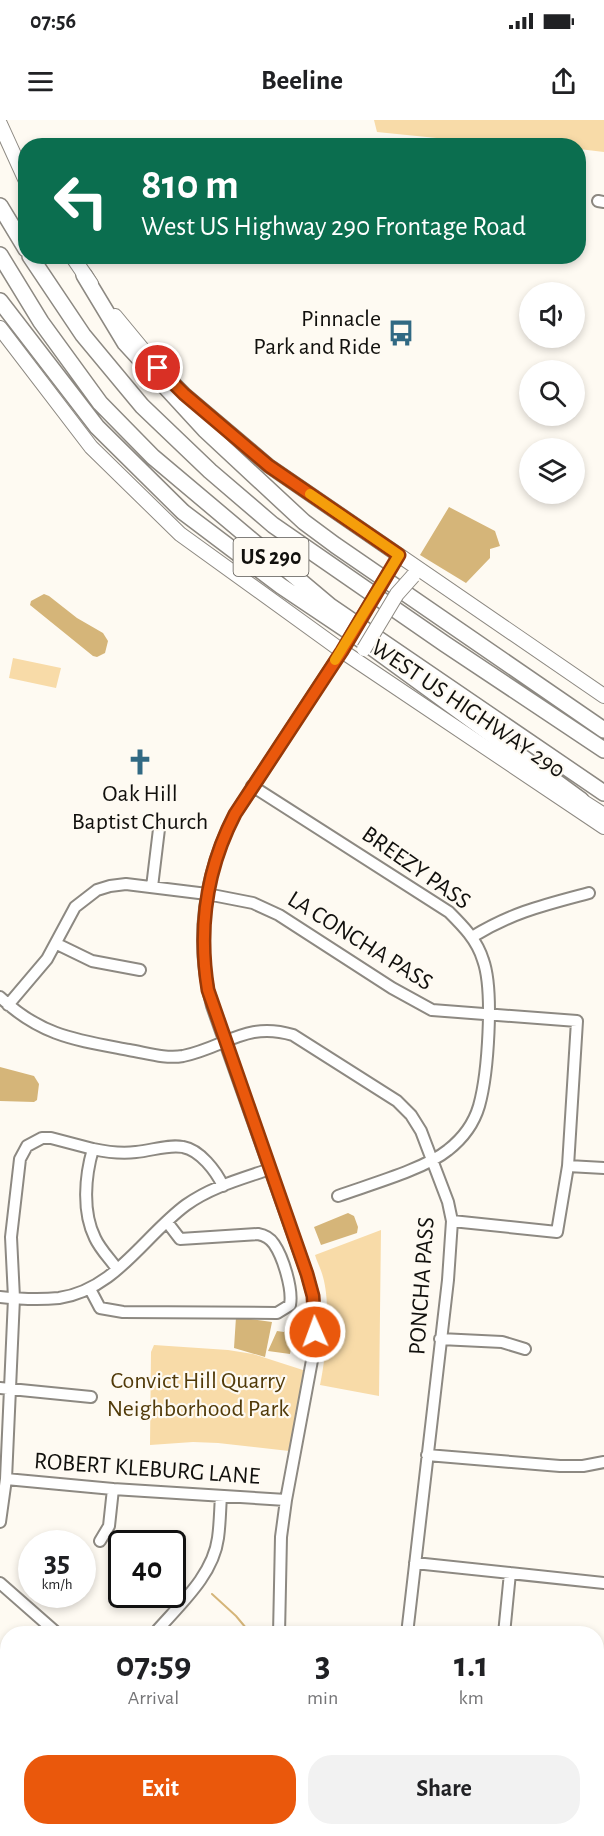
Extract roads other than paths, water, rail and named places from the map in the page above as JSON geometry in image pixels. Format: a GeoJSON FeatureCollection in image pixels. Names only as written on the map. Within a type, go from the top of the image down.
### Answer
{"type":"FeatureCollection","features":[{"type":"Feature","properties":{"kind":"highway"},"geometry":{"type":"LineString","coordinates":[[0,206],[18,236]]}},
{"type":"Feature","properties":{"kind":"highway","name":"WEST US HIGHWAY 290"},"geometry":{"type":"LineString","coordinates":[[0,255],[41,322],[100,404],[153,457],[330,606],[604,793]]}},
{"type":"Feature","properties":{"kind":"highway","name":"WEST US HIGHWAY 290"},"geometry":{"type":"LineString","coordinates":[[36,264],[91,344],[142,406],[210,471],[273,525],[604,750]]}},
{"type":"Feature","properties":{"kind":"highway","name":"US 290"},"geometry":{"type":"LineString","coordinates":[[84,275],[125,343],[205,430],[304,522],[604,730]]}},
{"type":"Feature","properties":{"kind":"highway"},"geometry":{"type":"LineString","coordinates":[[0,301],[97,427],[183,512],[354,645],[581,800]]}},
{"type":"Feature","properties":{"kind":"highway"},"geometry":{"type":"LineString","coordinates":[[354,645],[453,688]]}},
{"type":"Feature","properties":{"kind":"main road"},"geometry":{"type":"LineString","coordinates":[[0,124],[18,163]]}},
{"type":"Feature","properties":{"kind":"main road"},"geometry":{"type":"LineString","coordinates":[[77,264],[128,333],[184,394],[269,466],[604,696]]}},
{"type":"Feature","properties":{"kind":"main road","name":"WEST US HIGHWAY 290"},"geometry":{"type":"LineString","coordinates":[[0,328],[91,447],[180,534],[354,645],[371,670],[604,827]]}},
{"type":"Feature","properties":{"kind":"main road"},"geometry":{"type":"LineString","coordinates":[[371,670],[354,645],[413,576],[429,576]]}},
{"type":"Feature","properties":{"kind":"main road"},"geometry":{"type":"LineString","coordinates":[[493,752],[604,815]]}},
{"type":"Feature","properties":{"kind":"street"},"geometry":{"type":"LineString","coordinates":[[279,1626],[281,1537],[313,1355],[313,1296],[212,1006],[205,972],[204,926],[207,894],[222,838],[252,786],[354,645],[399,555]]}},
{"type":"Feature","properties":{"kind":"street","name":"BREEZY PASS"},"geometry":{"type":"LineString","coordinates":[[252,786],[449,912],[472,937],[482,957],[488,978],[484,1079],[479,1107],[472,1122],[458,1141],[433,1161],[338,1196]]}},
{"type":"Feature","properties":{"kind":"street"},"geometry":{"type":"LineString","coordinates":[[152,887],[159,829]]}},
{"type":"Feature","properties":{"kind":"street","name":"LA CONCHA PASS"},"geometry":{"type":"LineString","coordinates":[[4,1001],[44,964],[57,944],[75,907],[91,894],[119,884],[242,900],[272,912],[421,1006],[432,1010],[577,1021],[568,1166],[557,1232],[452,1221]]}},
{"type":"Feature","properties":{"kind":"street"},"geometry":{"type":"LineString","coordinates":[[472,937],[517,913],[590,893]]}},
{"type":"Feature","properties":{"kind":"street"},"geometry":{"type":"LineString","coordinates":[[57,944],[92,961],[140,970]]}},
{"type":"Feature","properties":{"kind":"street","name":"PONCHA PASS"},"geometry":{"type":"LineString","coordinates":[[4,1001],[32,1022],[56,1034],[163,1056],[190,1054],[258,1030],[276,1030],[293,1035],[397,1101],[411,1115],[421,1131],[433,1161],[452,1221],[408,1626]]}},
{"type":"Feature","properties":{"kind":"street"},"geometry":{"type":"LineString","coordinates":[[0,1522],[6,1479],[5,1389],[14,1298],[11,1237],[20,1159],[23,1151],[35,1140],[42,1138],[116,1153],[183,1147],[194,1151],[204,1160],[216,1173],[220,1187]]}},
{"type":"Feature","properties":{"kind":"street"},"geometry":{"type":"LineString","coordinates":[[93,1149],[86,1182],[89,1222],[97,1242],[117,1269]]}},
{"type":"Feature","properties":{"kind":"street"},"geometry":{"type":"LineString","coordinates":[[568,1166],[604,1168]]}},
{"type":"Feature","properties":{"kind":"street"},"geometry":{"type":"LineString","coordinates":[[0,1297],[60,1298],[90,1289],[117,1269],[194,1200],[220,1187],[270,1169]]}},
{"type":"Feature","properties":{"kind":"street"},"geometry":{"type":"LineString","coordinates":[[90,1289],[100,1308],[123,1312],[277,1313],[290,1305],[291,1294],[285,1270],[276,1248],[268,1238],[258,1234],[180,1239],[167,1222]]}},
{"type":"Feature","properties":{"kind":"street"},"geometry":{"type":"LineString","coordinates":[[440,1339],[502,1342],[525,1349]]}},
{"type":"Feature","properties":{"kind":"street"},"geometry":{"type":"LineString","coordinates":[[5,1389],[91,1397]]}},
{"type":"Feature","properties":{"kind":"street"},"geometry":{"type":"LineString","coordinates":[[428,1455],[560,1466],[583,1466],[604,1462]]}},
{"type":"Feature","properties":{"kind":"street","name":"ROBERT KLEBURG LANE"},"geometry":{"type":"LineString","coordinates":[[6,1479],[113,1489],[286,1500]]}},
{"type":"Feature","properties":{"kind":"street"},"geometry":{"type":"LineString","coordinates":[[100,1541],[109,1526],[113,1489]]}},
{"type":"Feature","properties":{"kind":"street"},"geometry":{"type":"LineString","coordinates":[[161,1626],[202,1579],[213,1559],[218,1539],[221,1496]]}},
{"type":"Feature","properties":{"kind":"street"},"geometry":{"type":"LineString","coordinates":[[415,1563],[604,1583]]}},
{"type":"Feature","properties":{"kind":"street"},"geometry":{"type":"LineString","coordinates":[[505,1626],[510,1573]]}},
{"type":"Feature","properties":{"kind":"street"},"geometry":{"type":"LineString","coordinates":[[0,1583],[49,1626]]}},
{"type":"Feature","properties":{"kind":"waterway"},"geometry":{"type":"LineString","coordinates":[[212,1594],[244,1626]]}},
{"type":"Feature","properties":{"kind":"place","name":"Pinnacle Park and Ride"},"geometry":{"type":"Point","coordinates":[401,333]}},
{"type":"Feature","properties":{"kind":"place","name":"Oak Hill Baptist Church"},"geometry":{"type":"Point","coordinates":[140,762]}},
{"type":"Feature","properties":{"kind":"park label","name":"Convict Hill Quarry Neighborhood Park"},"geometry":{"type":"Point","coordinates":[198,1395]}}]}
